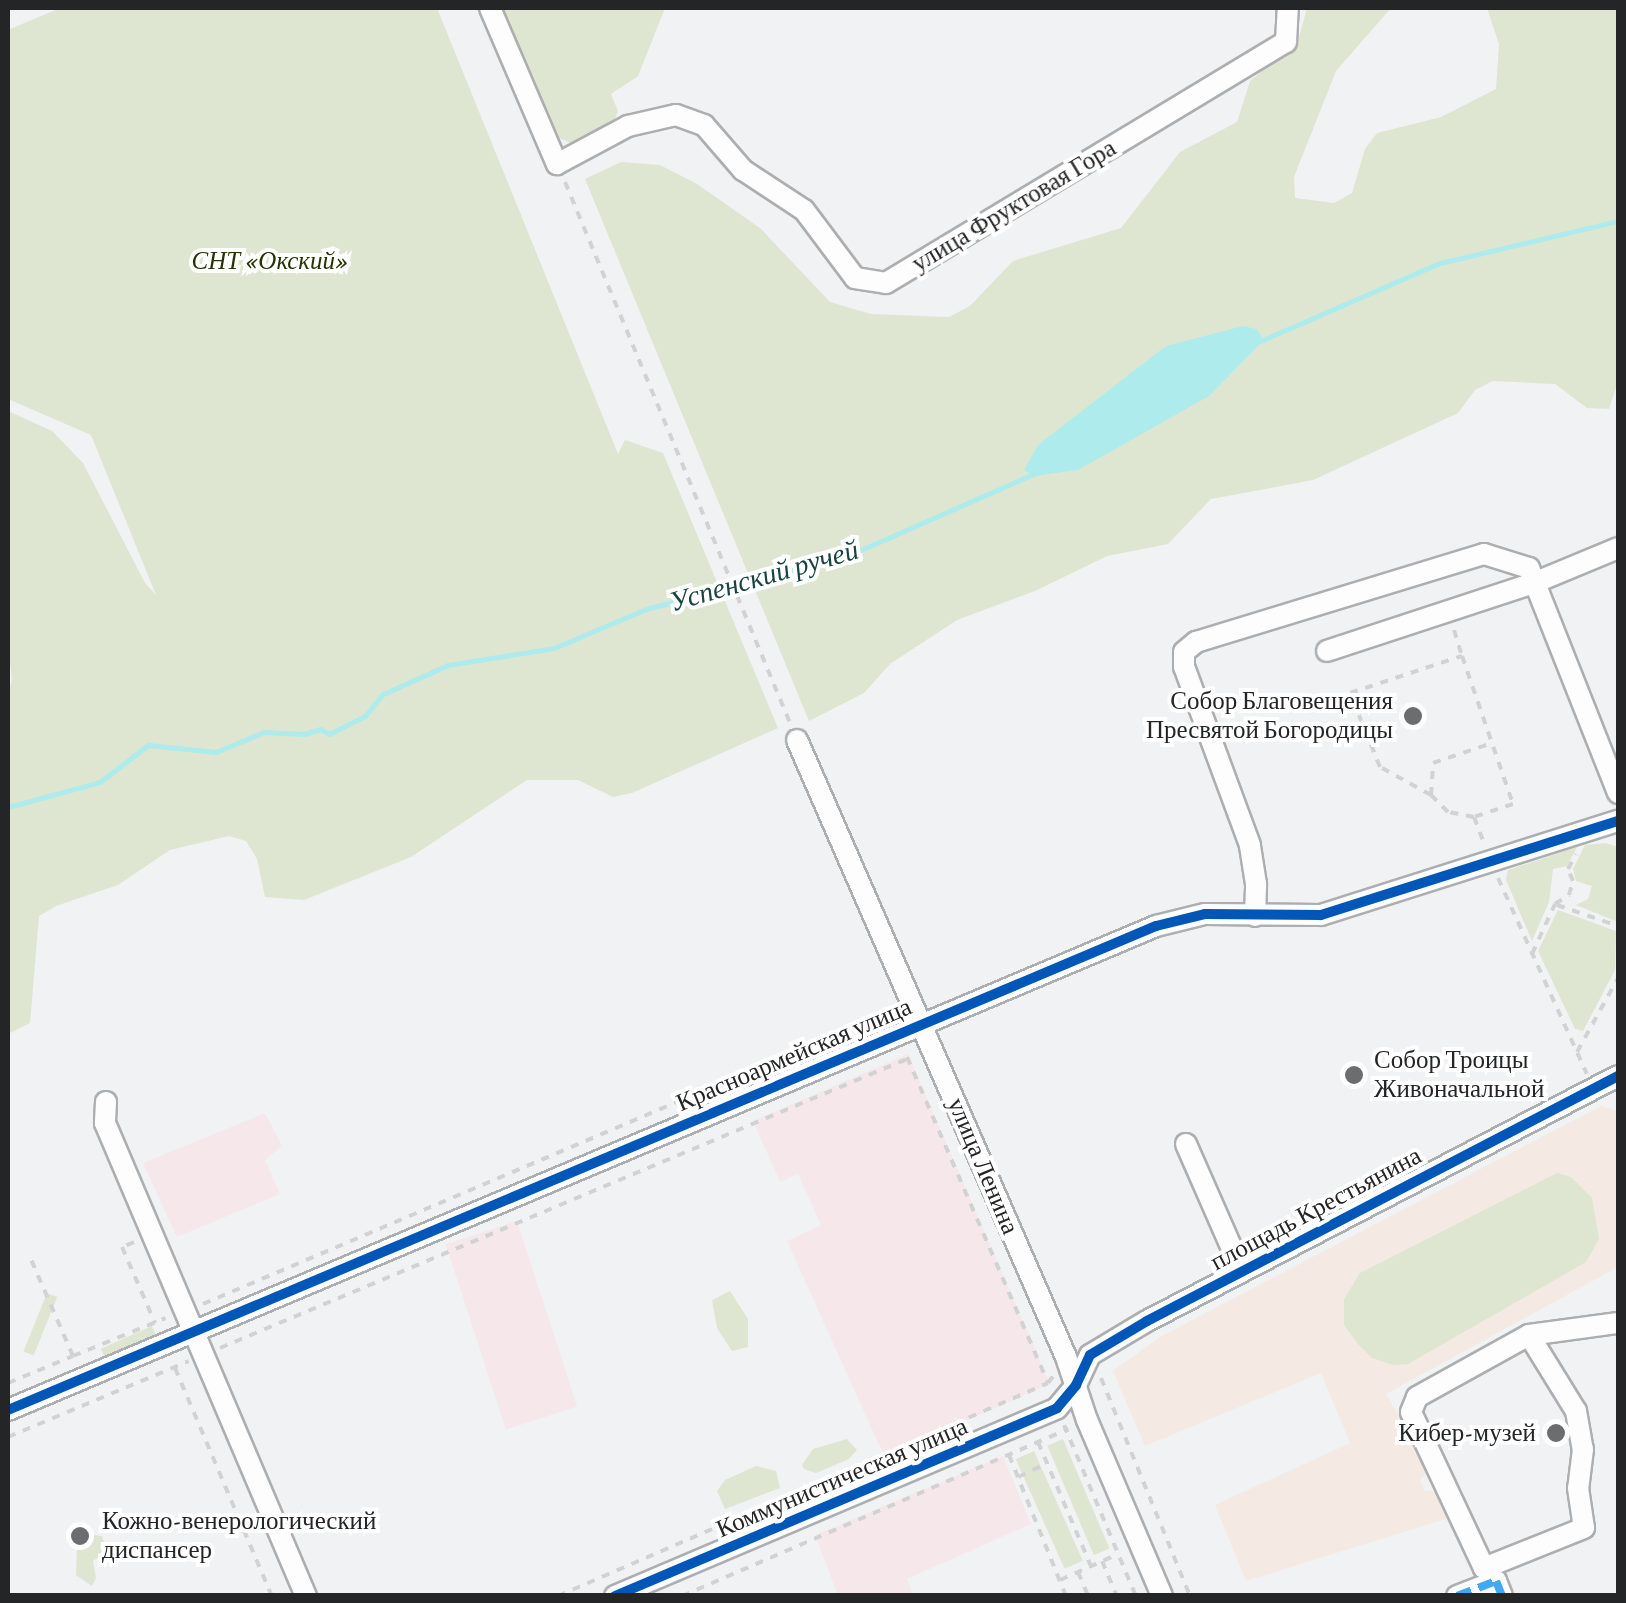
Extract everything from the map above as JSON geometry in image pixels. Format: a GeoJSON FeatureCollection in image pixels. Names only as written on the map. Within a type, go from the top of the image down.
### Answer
{"type":"FeatureCollection","features":[{"type":"Feature","properties":{"kind":"street"},"geometry":{"type":"LineString","coordinates":[[490,8],[557,164]]}},
{"type":"Feature","properties":{"kind":"street","name":"улица Фруктовая Гора"},"geometry":{"type":"LineString","coordinates":[[557,164],[628,126],[676,115],[704,126],[743,170],[804,210],[855,278],[886,283],[1286,42],[1288,8]]}},
{"type":"Feature","properties":{"kind":"street"},"geometry":{"type":"LineString","coordinates":[[1328,651],[1451,620],[1618,548]]}},
{"type":"Feature","properties":{"kind":"street"},"geometry":{"type":"LineString","coordinates":[[1255,916],[1256,884],[1250,845],[1184,667],[1184,652],[1196,642],[1484,554],[1529,568],[1618,792]]}},
{"type":"Feature","properties":{"kind":"street","name":"улица Ленина"},"geometry":{"type":"LineString","coordinates":[[797,740],[1076,1385],[1162,1596]]}},
{"type":"Feature","properties":{"kind":"street","name":"Красноармейская улица"},"geometry":{"type":"LineString","coordinates":[[8,1410],[896,1034],[916,1012],[1156,926],[1205,914],[1321,916],[1618,821]]}},
{"type":"Feature","properties":{"kind":"street","name":"площадь Крестьянина"},"geometry":{"type":"LineString","coordinates":[[1090,1355],[1262,1259],[1618,1076]]}},
{"type":"Feature","properties":{"kind":"street"},"geometry":{"type":"LineString","coordinates":[[106,1102],[105,1122],[306,1596]]}},
{"type":"Feature","properties":{"kind":"street"},"geometry":{"type":"LineString","coordinates":[[1186,1144],[1234,1251],[1262,1259]]}},
{"type":"Feature","properties":{"kind":"street"},"geometry":{"type":"LineString","coordinates":[[1529,1335],[1576,1411],[1583,1449],[1578,1488],[1584,1528],[1484,1568],[1412,1412],[1417,1397],[1529,1335],[1618,1323]]}},
{"type":"Feature","properties":{"kind":"street"},"geometry":{"type":"LineString","coordinates":[[1076,1385],[1090,1355]]}},
{"type":"Feature","properties":{"kind":"street","name":"Коммунистическая улица"},"geometry":{"type":"LineString","coordinates":[[615,1596],[1058,1408],[1076,1385]]}},
{"type":"Feature","properties":{"kind":"street"},"geometry":{"type":"LineString","coordinates":[[1457,1596],[1496,1581],[1502,1596]]}},
{"type":"Feature","properties":{"kind":"path"},"geometry":{"type":"LineString","coordinates":[[557,164],[797,740]]}},
{"type":"Feature","properties":{"kind":"path"},"geometry":{"type":"LineString","coordinates":[[1451,620],[1513,804],[1474,817],[1448,812],[1431,796],[1380,767],[1350,693],[1462,656]]}},
{"type":"Feature","properties":{"kind":"path"},"geometry":{"type":"LineString","coordinates":[[1431,796],[1433,763],[1492,743]]}},
{"type":"Feature","properties":{"kind":"path"},"geometry":{"type":"LineString","coordinates":[[1474,817],[1593,1087]]}},
{"type":"Feature","properties":{"kind":"path"},"geometry":{"type":"LineString","coordinates":[[1532,954],[1556,904],[1572,888],[1568,869],[1587,832]]}},
{"type":"Feature","properties":{"kind":"path"},"geometry":{"type":"LineString","coordinates":[[1556,904],[1618,926]]}},
{"type":"Feature","properties":{"kind":"path"},"geometry":{"type":"LineString","coordinates":[[1577,1052],[1618,978]]}},
{"type":"Feature","properties":{"kind":"path"},"geometry":{"type":"LineString","coordinates":[[8,1383],[916,1012]]}},
{"type":"Feature","properties":{"kind":"path"},"geometry":{"type":"LineString","coordinates":[[896,1034],[1136,1596]]}},
{"type":"Feature","properties":{"kind":"path"},"geometry":{"type":"LineString","coordinates":[[8,1437],[907,1059]]}},
{"type":"Feature","properties":{"kind":"path"},"geometry":{"type":"LineString","coordinates":[[153,1235],[122,1248],[272,1596]]}},
{"type":"Feature","properties":{"kind":"path"},"geometry":{"type":"LineString","coordinates":[[29,1255],[73,1356]]}},
{"type":"Feature","properties":{"kind":"path"},"geometry":{"type":"LineString","coordinates":[[1090,1355],[1190,1596]]}},
{"type":"Feature","properties":{"kind":"path"},"geometry":{"type":"LineString","coordinates":[[558,1596],[1048,1383]]}},
{"type":"Feature","properties":{"kind":"path"},"geometry":{"type":"LineString","coordinates":[[682,1596],[1115,1408]]}},
{"type":"Feature","properties":{"kind":"path"},"geometry":{"type":"LineString","coordinates":[[1038,1442],[1091,1566]]}},
{"type":"Feature","properties":{"kind":"path"},"geometry":{"type":"LineString","coordinates":[[1009,1455],[1066,1596]]}},
{"type":"Feature","properties":{"kind":"path"},"geometry":{"type":"LineString","coordinates":[[1018,1477],[1047,1464]]}},
{"type":"Feature","properties":{"kind":"path"},"geometry":{"type":"LineString","coordinates":[[1060,1580],[1118,1554]]}},
{"type":"Feature","properties":{"kind":"path"},"geometry":{"type":"LineString","coordinates":[[1102,1560],[1118,1596]]}},
{"type":"Feature","properties":{"kind":"path"},"geometry":{"type":"LineString","coordinates":[[1078,1572],[1088,1596]]}},
{"type":"Feature","properties":{"kind":"shaded area"},"geometry":{"type":"Polygon","coordinates":[[[908,1054],[1050,1384],[884,1456],[787,1241],[821,1225],[798,1174],[780,1182],[753,1121],[908,1054]]]}},
{"type":"Feature","properties":{"kind":"shaded area"},"geometry":{"type":"Polygon","coordinates":[[[1601,1106],[1618,1111],[1618,1267],[1386,1394],[1430,1469],[1420,1480],[1425,1491],[1440,1491],[1452,1517],[1246,1581],[1215,1505],[1350,1443],[1321,1373],[1145,1446],[1113,1371],[1160,1337],[1601,1106]]]}},
{"type":"Feature","properties":{"kind":"shaded area"},"geometry":{"type":"Polygon","coordinates":[[[265,1113],[282,1146],[265,1160],[280,1194],[177,1237],[143,1163],[265,1113]]]}},
{"type":"Feature","properties":{"kind":"shaded area"},"geometry":{"type":"Polygon","coordinates":[[[517,1221],[577,1406],[506,1430],[446,1244],[517,1221]]]}},
{"type":"Feature","properties":{"kind":"shaded area"},"geometry":{"type":"Polygon","coordinates":[[[1003,1456],[1031,1524],[907,1579],[913,1595],[838,1595],[815,1535],[1003,1456]]]}},
{"type":"Feature","properties":{"kind":"green space","name":"СНТ «Окский»"},"geometry":{"type":"Polygon","coordinates":[[[60,8],[437,8],[618,454],[625,440],[663,453],[778,728],[632,793],[613,797],[578,780],[527,780],[411,857],[304,900],[265,897],[257,859],[246,841],[229,836],[170,850],[118,885],[56,906],[39,916],[30,1023],[8,1034],[8,696],[12,679],[8,647],[8,411],[52,431],[83,463],[145,583],[156,595],[91,435],[8,399],[8,30],[60,8]]]}},
{"type":"Feature","properties":{"kind":"green space"},"geometry":{"type":"Polygon","coordinates":[[[502,8],[665,8],[638,76],[611,94],[618,111],[614,121],[573,144],[557,137],[502,8]]]}},
{"type":"Feature","properties":{"kind":"green space"},"geometry":{"type":"Polygon","coordinates":[[[1307,8],[1391,8],[1336,71],[1294,177],[1295,198],[1334,203],[1352,193],[1365,149],[1377,133],[1441,117],[1496,89],[1499,44],[1487,8],[1618,8],[1618,381],[1609,409],[1587,408],[1555,384],[1493,381],[1475,390],[1458,413],[1313,480],[1211,499],[1168,544],[1107,556],[1035,591],[957,620],[890,664],[864,693],[809,721],[585,179],[621,162],[660,165],[697,184],[760,228],[830,302],[871,314],[949,317],[970,306],[1013,261],[1121,228],[1180,152],[1237,122],[1250,81],[1298,41],[1307,8]]]}},
{"type":"Feature","properties":{"kind":"green space"},"geometry":{"type":"Polygon","coordinates":[[[1606,843],[1618,847],[1618,922],[1576,905],[1588,899],[1592,886],[1576,881],[1573,869],[1585,845],[1606,843]]]}},
{"type":"Feature","properties":{"kind":"green space"},"geometry":{"type":"Polygon","coordinates":[[[1577,847],[1567,866],[1553,869],[1549,902],[1532,941],[1506,880],[1508,870],[1577,847]]]}},
{"type":"Feature","properties":{"kind":"green space"},"geometry":{"type":"Polygon","coordinates":[[[1558,910],[1616,931],[1615,970],[1583,1031],[1575,1029],[1538,951],[1558,910]]]}},
{"type":"Feature","properties":{"kind":"green space"},"geometry":{"type":"Polygon","coordinates":[[[1557,1173],[1571,1177],[1592,1198],[1599,1239],[1586,1262],[1408,1364],[1393,1365],[1372,1358],[1358,1344],[1344,1325],[1344,1299],[1360,1273],[1557,1173]]]}},
{"type":"Feature","properties":{"kind":"green space"},"geometry":{"type":"Polygon","coordinates":[[[730,1291],[748,1319],[748,1347],[732,1351],[717,1328],[712,1300],[730,1291]]]}},
{"type":"Feature","properties":{"kind":"green space"},"geometry":{"type":"Polygon","coordinates":[[[47,1293],[57,1297],[34,1356],[23,1351],[47,1293]]]}},
{"type":"Feature","properties":{"kind":"green space"},"geometry":{"type":"Polygon","coordinates":[[[152,1326],[157,1337],[106,1360],[101,1349],[152,1326]]]}},
{"type":"Feature","properties":{"kind":"green space"},"geometry":{"type":"Polygon","coordinates":[[[847,1439],[857,1450],[849,1459],[816,1473],[804,1469],[802,1465],[813,1449],[847,1439]]]}},
{"type":"Feature","properties":{"kind":"green space"},"geometry":{"type":"Polygon","coordinates":[[[1063,1439],[1109,1549],[1094,1555],[1047,1446],[1063,1439]]]}},
{"type":"Feature","properties":{"kind":"green space"},"geometry":{"type":"Polygon","coordinates":[[[1034,1451],[1083,1561],[1065,1569],[1016,1459],[1034,1451]]]}},
{"type":"Feature","properties":{"kind":"green space"},"geometry":{"type":"Polygon","coordinates":[[[756,1466],[776,1471],[780,1488],[725,1509],[717,1491],[725,1480],[756,1466]]]}},
{"type":"Feature","properties":{"kind":"green space"},"geometry":{"type":"Polygon","coordinates":[[[85,1534],[102,1536],[107,1551],[93,1561],[96,1578],[92,1586],[76,1575],[77,1549],[85,1534]]]}},
{"type":"Feature","properties":{"kind":"water"},"geometry":{"type":"Polygon","coordinates":[[[1243,326],[1256,329],[1264,340],[1209,396],[1078,470],[1033,476],[1024,470],[1038,445],[1166,346],[1243,326]]]}},
{"type":"Feature","properties":{"kind":"waterway","name":"Успенский ручей"},"geometry":{"type":"LineString","coordinates":[[1258,342],[1440,263],[1618,221]]}},
{"type":"Feature","properties":{"kind":"waterway","name":"Успенский ручей"},"geometry":{"type":"LineString","coordinates":[[8,807],[100,782],[148,745],[216,752],[264,732],[304,734],[320,729],[329,734],[365,716],[383,694],[448,665],[554,648],[646,609],[845,557],[1038,472]]}},
{"type":"Feature","properties":{"kind":"marked path"},"geometry":{"type":"LineString","coordinates":[[1457,1596],[1496,1581],[1502,1596]]}},
{"type":"Feature","properties":{"kind":"cycle path"},"geometry":{"type":"LineString","coordinates":[[8,1410],[1156,926],[1205,914],[1321,915],[1618,821]]}},
{"type":"Feature","properties":{"kind":"cycle path"},"geometry":{"type":"LineString","coordinates":[[615,1596],[1057,1408],[1076,1385],[1090,1355],[1147,1321],[1618,1076]]}},
{"type":"Feature","properties":{"kind":"place","name":"Собор Благовещения Пресвятой Богородицы"},"geometry":{"type":"Point","coordinates":[1413,716]}},
{"type":"Feature","properties":{"kind":"place","name":"Собор Троицы Живоначальной"},"geometry":{"type":"Point","coordinates":[1354,1075]}},
{"type":"Feature","properties":{"kind":"place","name":"Кибер-музей"},"geometry":{"type":"Point","coordinates":[1556,1433]}},
{"type":"Feature","properties":{"kind":"place","name":"Кожно-венерологический диспансер"},"geometry":{"type":"Point","coordinates":[80,1536]}}]}
